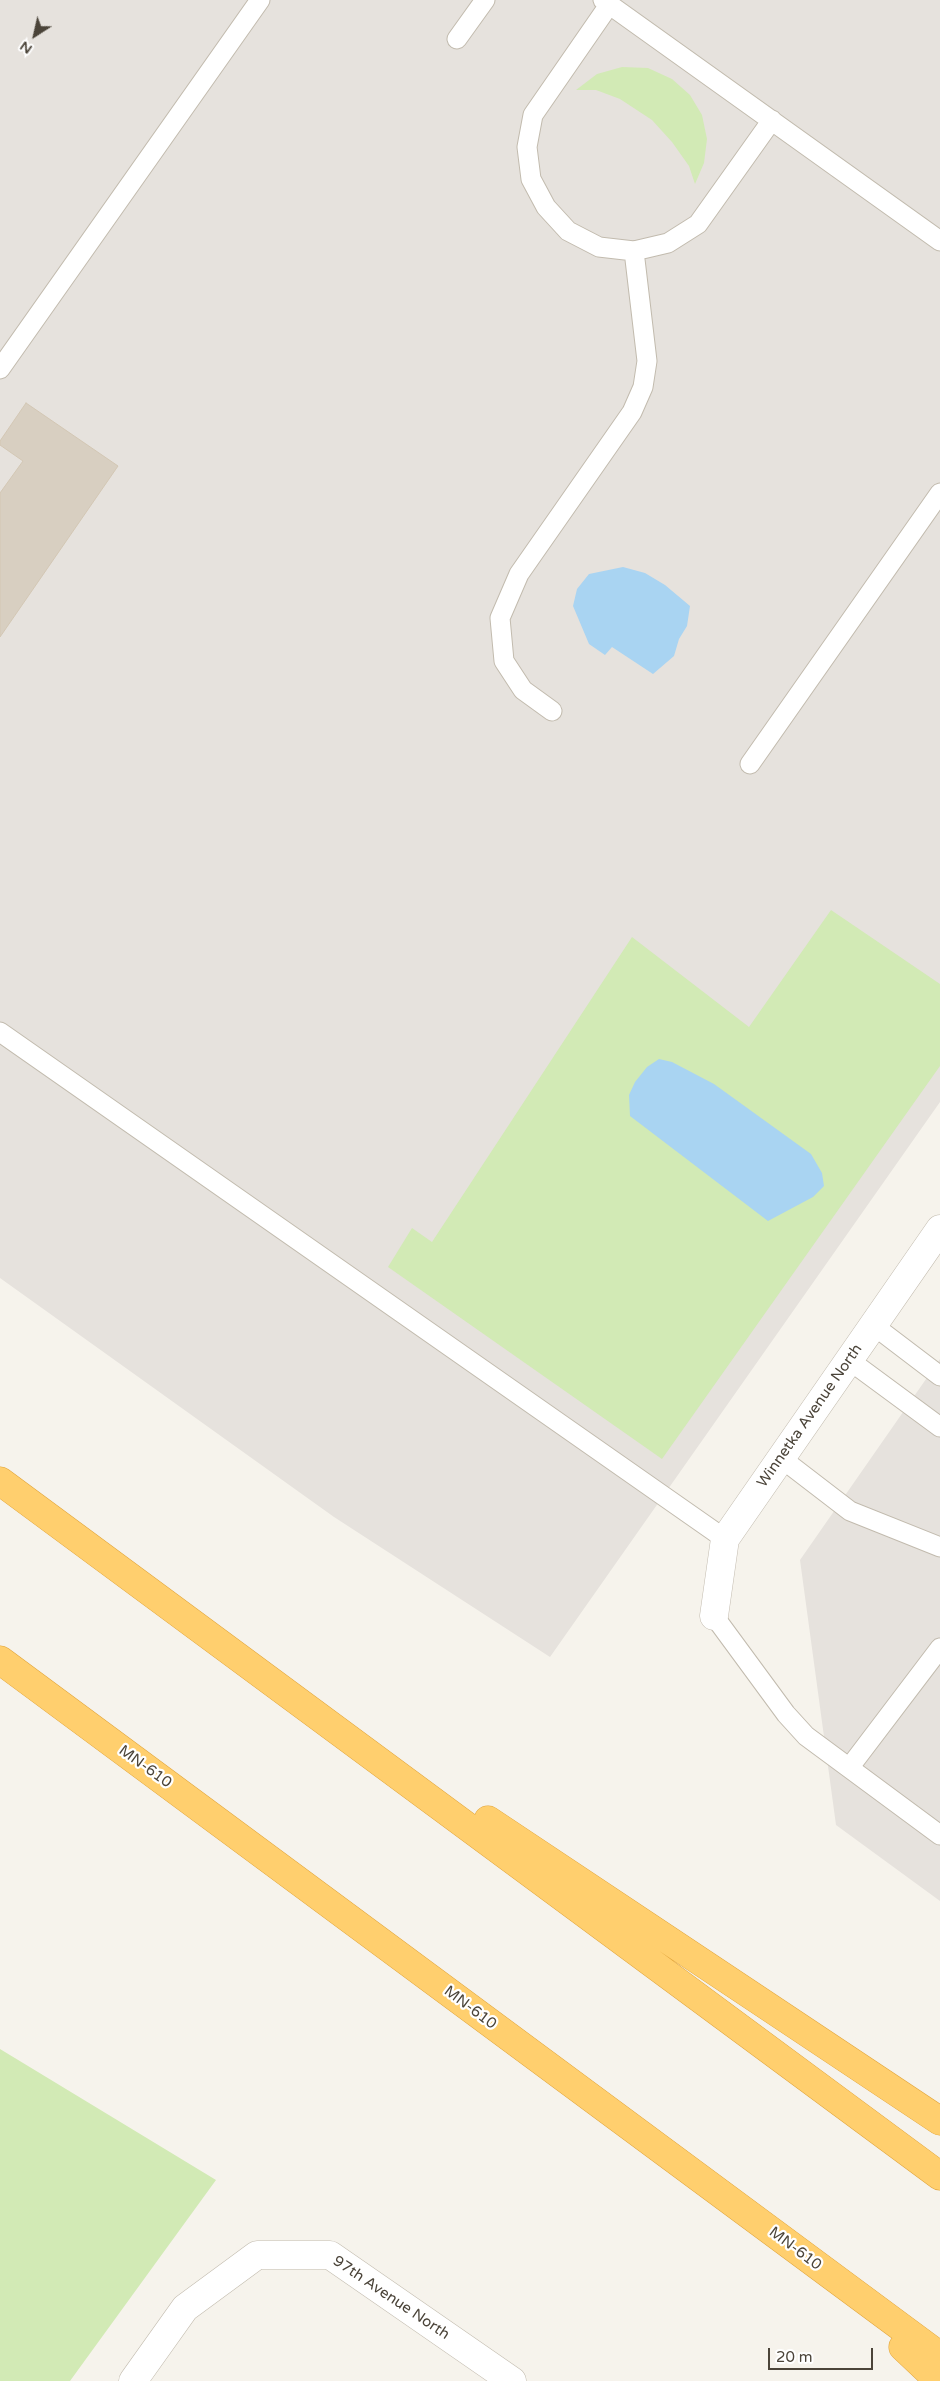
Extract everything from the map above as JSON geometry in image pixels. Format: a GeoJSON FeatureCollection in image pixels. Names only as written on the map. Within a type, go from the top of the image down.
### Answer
{"type":"FeatureCollection","features":[{"type":"Feature","properties":{"kind":"highway"},"geometry":{"type":"LineString","coordinates":[[0,1481],[940,2176]]}},
{"type":"Feature","properties":{"kind":"highway"},"geometry":{"type":"LineString","coordinates":[[179,1614],[940,2121]]}},
{"type":"Feature","properties":{"kind":"highway","name":"MN-610"},"geometry":{"type":"LineString","coordinates":[[0,1660],[940,2356]]}},
{"type":"Feature","properties":{"kind":"highway"},"geometry":{"type":"LineString","coordinates":[[804,2256],[939,2381]]}},
{"type":"Feature","properties":{"kind":"street","name":"Winnetka Avenue North"},"geometry":{"type":"LineString","coordinates":[[714,1616],[725,1538],[940,1229]]}},
{"type":"Feature","properties":{"kind":"street","name":"97th Avenue North"},"geometry":{"type":"LineString","coordinates":[[133,2381],[185,2308],[257,2255],[330,2255],[512,2381]]}},
{"type":"Feature","properties":{"kind":"lane"},"geometry":{"type":"LineString","coordinates":[[0,369],[260,0]]}},
{"type":"Feature","properties":{"kind":"lane"},"geometry":{"type":"LineString","coordinates":[[457,39],[485,0]]}},
{"type":"Feature","properties":{"kind":"lane"},"geometry":{"type":"LineString","coordinates":[[772,120],[698,224],[668,243],[634,251],[599,247],[568,231],[546,207],[531,179],[527,147],[533,116],[606,2],[772,120],[940,241]]}},
{"type":"Feature","properties":{"kind":"lane"},"geometry":{"type":"LineString","coordinates":[[552,711],[522,690],[504,661],[500,618],[519,574],[632,412],[643,387],[647,361],[634,251]]}},
{"type":"Feature","properties":{"kind":"lane"},"geometry":{"type":"LineString","coordinates":[[750,764],[940,493]]}},
{"type":"Feature","properties":{"kind":"lane"},"geometry":{"type":"LineString","coordinates":[[0,1032],[725,1538]]}},
{"type":"Feature","properties":{"kind":"lane"},"geometry":{"type":"LineString","coordinates":[[873,1326],[940,1376]]}},
{"type":"Feature","properties":{"kind":"lane"},"geometry":{"type":"LineString","coordinates":[[849,1360],[940,1427]]}},
{"type":"Feature","properties":{"kind":"lane"},"geometry":{"type":"LineString","coordinates":[[781,1458],[850,1510],[940,1548]]}},
{"type":"Feature","properties":{"kind":"lane"},"geometry":{"type":"LineString","coordinates":[[714,1616],[786,1714],[806,1736],[938,1829]]}},
{"type":"Feature","properties":{"kind":"lane"},"geometry":{"type":"LineString","coordinates":[[849,1768],[940,1648]]}},
{"type":"Feature","properties":{"kind":"shaded area"},"geometry":{"type":"Polygon","coordinates":[[[0,0],[940,0],[940,1102],[550,1657],[334,1517],[0,1278],[0,0]]]}},
{"type":"Feature","properties":{"kind":"shaded area"},"geometry":{"type":"Polygon","coordinates":[[[940,1359],[940,1901],[836,1825],[800,1560],[940,1359]]]}},
{"type":"Feature","properties":{"kind":"green space"},"geometry":{"type":"Polygon","coordinates":[[[622,67],[648,68],[672,79],[690,95],[702,115],[707,139],[704,163],[695,184],[689,166],[672,142],[652,120],[620,99],[596,90],[576,90],[597,74],[622,67]]]}},
{"type":"Feature","properties":{"kind":"green space"},"geometry":{"type":"Polygon","coordinates":[[[831,910],[940,984],[940,1066],[662,1459],[388,1267],[412,1228],[432,1242],[632,937],[749,1027],[831,910]]]}},
{"type":"Feature","properties":{"kind":"green space"},"geometry":{"type":"Polygon","coordinates":[[[0,2049],[216,2180],[70,2381],[0,2381],[0,2049]]]}},
{"type":"Feature","properties":{"kind":"water"},"geometry":{"type":"Polygon","coordinates":[[[623,567],[645,573],[665,585],[690,606],[687,626],[679,639],[674,656],[653,674],[612,647],[605,655],[589,644],[573,606],[577,589],[589,574],[623,567]]]}},
{"type":"Feature","properties":{"kind":"water"},"geometry":{"type":"Polygon","coordinates":[[[659,1059],[672,1062],[714,1084],[811,1154],[822,1173],[824,1186],[813,1197],[768,1221],[630,1116],[629,1095],[635,1082],[647,1067],[659,1059]]]}},
{"type":"Feature","properties":{"kind":"building"},"geometry":{"type":"Polygon","coordinates":[[[26,403],[118,466],[0,637],[0,493],[23,461],[0,445],[0,441],[26,403]]]}}]}
